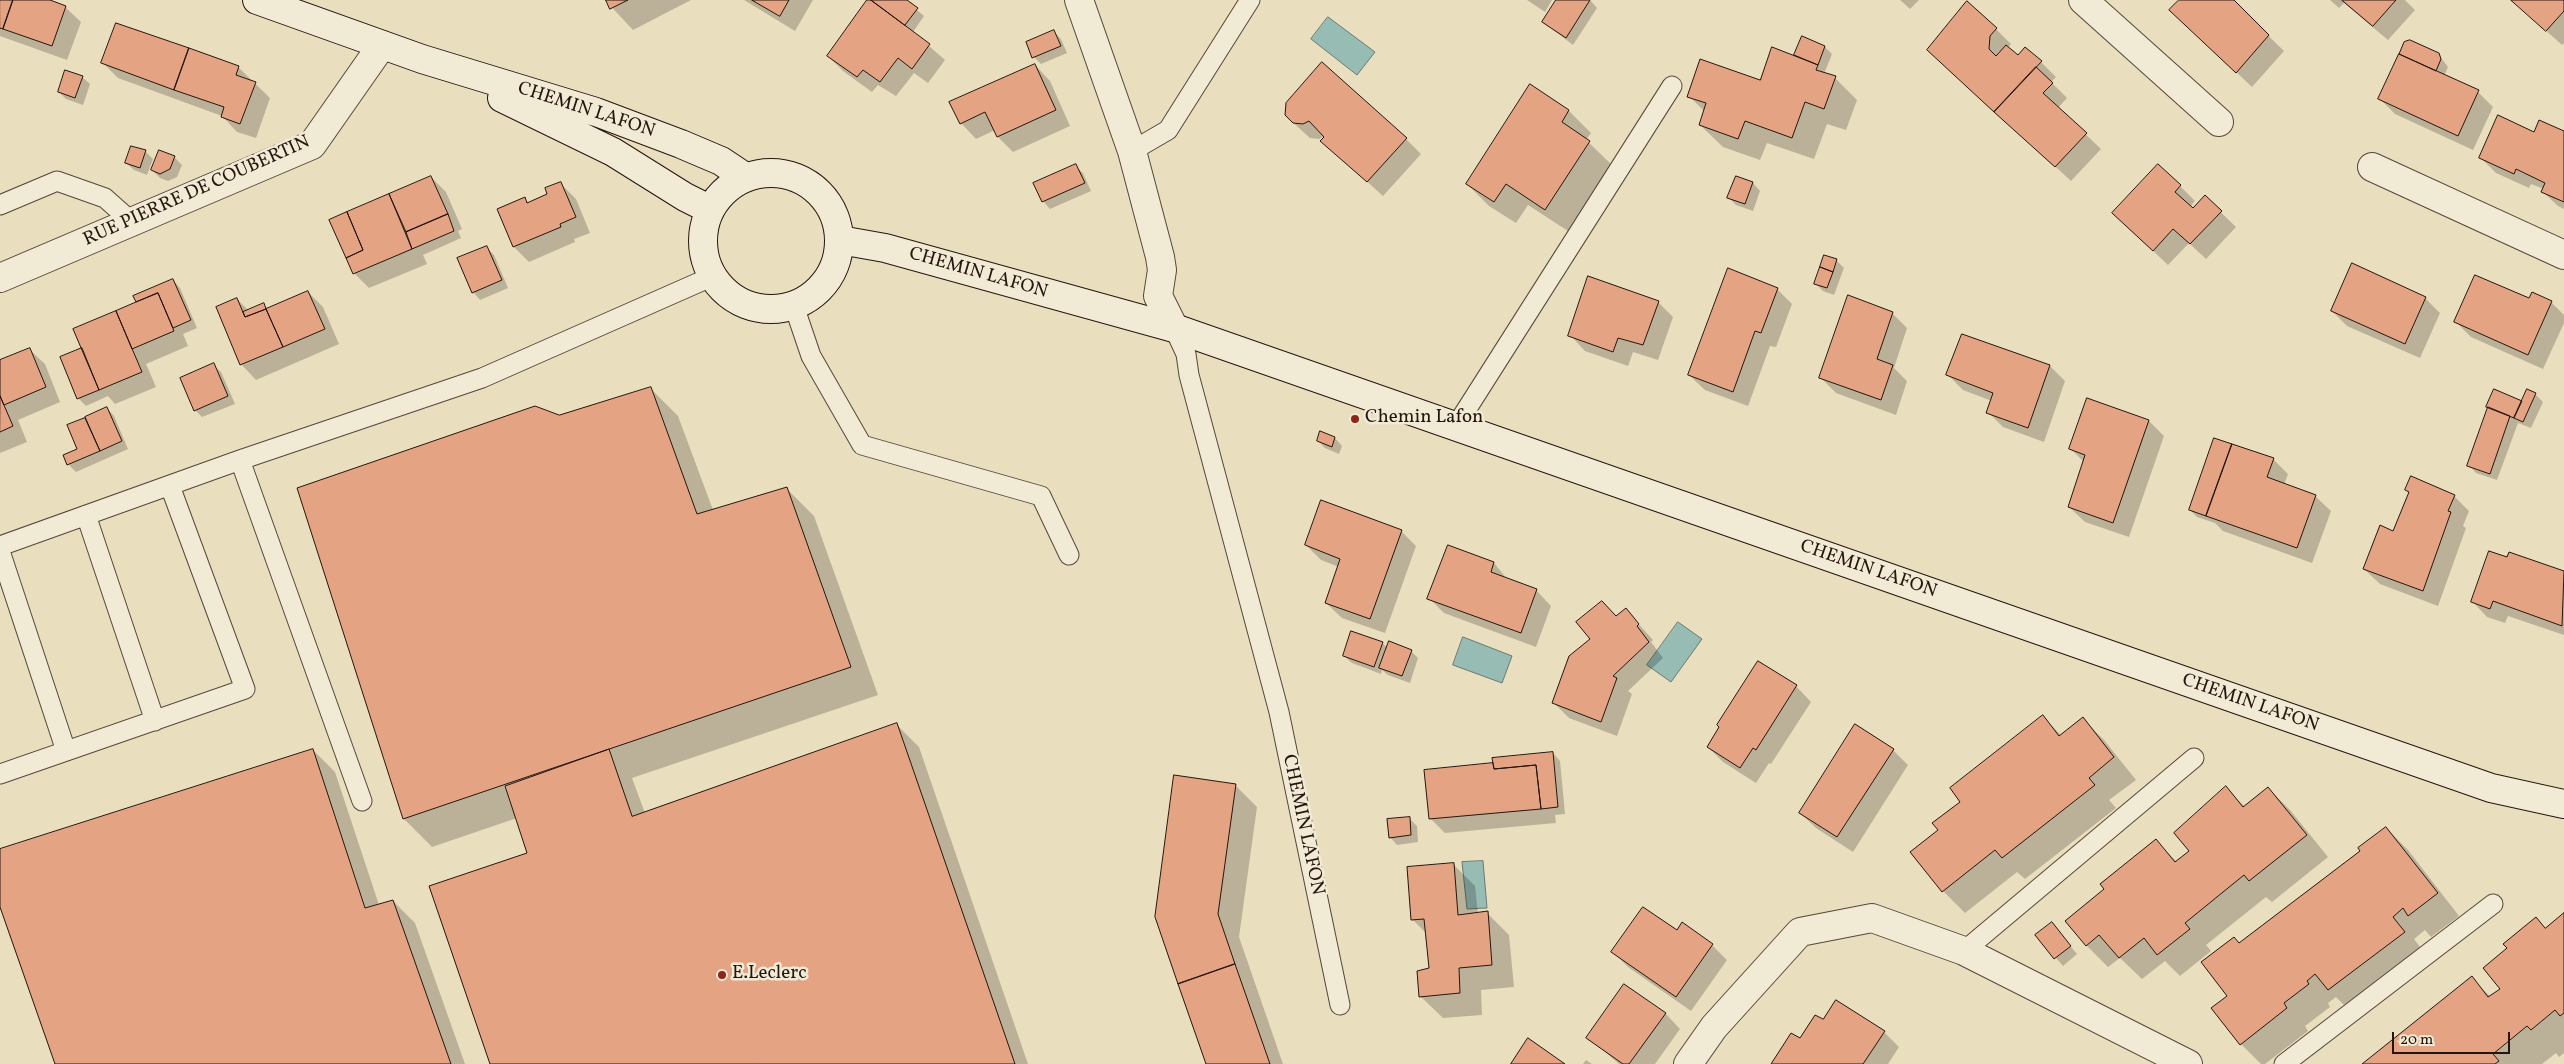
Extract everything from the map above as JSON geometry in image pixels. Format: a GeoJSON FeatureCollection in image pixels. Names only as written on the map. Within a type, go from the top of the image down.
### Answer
{"type":"FeatureCollection","features":[{"type":"Feature","properties":{"kind":"street","name":"CHEMIN LAFON"},"geometry":{"type":"LineString","coordinates":[[257,0],[422,59],[596,112],[721,161],[744,177]]}},
{"type":"Feature","properties":{"kind":"street"},"geometry":{"type":"LineString","coordinates":[[1079,0],[1132,152],[1160,257],[1162,270],[1158,296],[1174,328]]}},
{"type":"Feature","properties":{"kind":"street"},"geometry":{"type":"LineString","coordinates":[[2082,0],[2219,122]]}},
{"type":"Feature","properties":{"kind":"street","name":"RUE PIERRE DE COUBERTIN"},"geometry":{"type":"LineString","coordinates":[[0,278],[312,145],[382,45]]}},
{"type":"Feature","properties":{"kind":"street","name":"CHEMIN LAFON"},"geometry":{"type":"LineString","coordinates":[[422,59],[613,152],[685,197],[709,209]]}},
{"type":"Feature","properties":{"kind":"street"},"geometry":{"type":"LineString","coordinates":[[2372,167],[2564,255]]}},
{"type":"Feature","properties":{"kind":"street"},"geometry":{"type":"LineString","coordinates":[[759,173],[781,173],[803,180],[821,195],[834,214],[840,240],[838,257],[831,274],[815,294],[794,306],[771,310],[748,307],[726,294],[711,277],[701,241],[709,209],[721,193],[744,177],[759,173]]}},
{"type":"Feature","properties":{"kind":"street","name":"CHEMIN LAFON"},"geometry":{"type":"LineString","coordinates":[[840,240],[885,248],[1174,328],[2483,786],[2564,804]]}},
{"type":"Feature","properties":{"kind":"street"},"geometry":{"type":"LineString","coordinates":[[1688,1064],[1714,1027],[1800,932],[1872,918],[1964,952],[2188,1064]]}},
{"type":"Feature","properties":{"kind":"lane"},"geometry":{"type":"LineString","coordinates":[[1132,152],[1168,130],[1250,0]]}},
{"type":"Feature","properties":{"kind":"lane"},"geometry":{"type":"LineString","coordinates":[[1456,426],[1672,86]]}},
{"type":"Feature","properties":{"kind":"lane"},"geometry":{"type":"LineString","coordinates":[[0,206],[57,181],[105,198],[132,222]]}},
{"type":"Feature","properties":{"kind":"lane"},"geometry":{"type":"LineString","coordinates":[[0,546],[240,460],[482,378],[711,277]]}},
{"type":"Feature","properties":{"kind":"lane"},"geometry":{"type":"LineString","coordinates":[[794,306],[811,356],[862,445],[1041,496],[1069,555]]}},
{"type":"Feature","properties":{"kind":"lane","name":"CHEMIN LAFON"},"geometry":{"type":"LineString","coordinates":[[1174,328],[1186,354],[1189,375],[1279,712],[1340,1005]]}},
{"type":"Feature","properties":{"kind":"lane"},"geometry":{"type":"LineString","coordinates":[[240,460],[362,801]]}},
{"type":"Feature","properties":{"kind":"lane"},"geometry":{"type":"LineString","coordinates":[[0,774],[245,689],[170,486]]}},
{"type":"Feature","properties":{"kind":"lane"},"geometry":{"type":"LineString","coordinates":[[86,515],[155,721]]}},
{"type":"Feature","properties":{"kind":"lane"},"geometry":{"type":"LineString","coordinates":[[0,551],[66,751]]}},
{"type":"Feature","properties":{"kind":"lane"},"geometry":{"type":"LineString","coordinates":[[1964,952],[2194,758]]}},
{"type":"Feature","properties":{"kind":"lane"},"geometry":{"type":"LineString","coordinates":[[2284,1064],[2493,904]]}},
{"type":"Feature","properties":{"kind":"water"},"geometry":{"type":"Polygon","coordinates":[[[1328,17],[1375,52],[1357,75],[1311,39],[1328,17]]]}},
{"type":"Feature","properties":{"kind":"water"},"geometry":{"type":"Polygon","coordinates":[[[1678,622],[1702,639],[1671,682],[1647,665],[1678,622]]]}},
{"type":"Feature","properties":{"kind":"water"},"geometry":{"type":"Polygon","coordinates":[[[1463,637],[1512,656],[1502,683],[1453,665],[1463,637]]]}},
{"type":"Feature","properties":{"kind":"water"},"geometry":{"type":"Polygon","coordinates":[[[1483,861],[1487,908],[1467,909],[1462,862],[1483,861]]]}},
{"type":"Feature","properties":{"kind":"building"},"geometry":{"type":"Polygon","coordinates":[[[0,0],[13,0],[3,29],[0,28],[0,0]]]}},
{"type":"Feature","properties":{"kind":"building"},"geometry":{"type":"Polygon","coordinates":[[[13,0],[50,0],[66,6],[52,46],[3,29],[13,0]]]}},
{"type":"Feature","properties":{"kind":"building"},"geometry":{"type":"Polygon","coordinates":[[[606,0],[628,0],[610,9],[606,0]]]}},
{"type":"Feature","properties":{"kind":"building"},"geometry":{"type":"Polygon","coordinates":[[[752,0],[789,0],[780,16],[752,0]]]}},
{"type":"Feature","properties":{"kind":"building"},"geometry":{"type":"Polygon","coordinates":[[[867,0],[871,0],[930,44],[912,69],[898,58],[880,82],[863,70],[857,77],[827,56],[867,0]]]}},
{"type":"Feature","properties":{"kind":"building"},"geometry":{"type":"Polygon","coordinates":[[[871,0],[907,0],[918,8],[905,25],[871,0]]]}},
{"type":"Feature","properties":{"kind":"building"},"geometry":{"type":"Polygon","coordinates":[[[1556,0],[1590,0],[1566,38],[1542,22],[1556,0]]]}},
{"type":"Feature","properties":{"kind":"building"},"geometry":{"type":"Polygon","coordinates":[[[2179,0],[2234,0],[2269,35],[2236,73],[2169,10],[2179,0]]]}},
{"type":"Feature","properties":{"kind":"building"},"geometry":{"type":"Polygon","coordinates":[[[2342,0],[2396,0],[2373,26],[2342,0]]]}},
{"type":"Feature","properties":{"kind":"building"},"geometry":{"type":"Polygon","coordinates":[[[2511,0],[2564,0],[2564,11],[2546,31],[2511,0]]]}},
{"type":"Feature","properties":{"kind":"building"},"geometry":{"type":"Polygon","coordinates":[[[1967,1],[1997,28],[1990,36],[1989,49],[1996,56],[2006,45],[2018,55],[2025,47],[2042,61],[1994,112],[1927,50],[1967,1]]]}},
{"type":"Feature","properties":{"kind":"building"},"geometry":{"type":"Polygon","coordinates":[[[116,23],[189,48],[174,90],[101,63],[116,23]]]}},
{"type":"Feature","properties":{"kind":"building"},"geometry":{"type":"Polygon","coordinates":[[[1054,30],[1061,46],[1032,58],[1026,42],[1054,30]]]}},
{"type":"Feature","properties":{"kind":"building"},"geometry":{"type":"Polygon","coordinates":[[[1802,36],[1825,46],[1818,65],[1794,55],[1802,36]]]}},
{"type":"Feature","properties":{"kind":"building"},"geometry":{"type":"Polygon","coordinates":[[[2410,40],[2439,53],[2441,59],[2436,71],[2399,54],[2404,42],[2410,40]]]}},
{"type":"Feature","properties":{"kind":"building"},"geometry":{"type":"Polygon","coordinates":[[[1772,47],[1818,65],[1816,70],[1836,76],[1824,109],[1805,102],[1792,138],[1745,121],[1738,139],[1699,125],[1706,103],[1687,97],[1700,59],[1760,80],[1772,47]]]}},
{"type":"Feature","properties":{"kind":"building"},"geometry":{"type":"Polygon","coordinates":[[[189,48],[239,66],[236,75],[256,82],[240,124],[221,117],[224,107],[174,90],[189,48]]]}},
{"type":"Feature","properties":{"kind":"building"},"geometry":{"type":"Polygon","coordinates":[[[2399,54],[2479,90],[2458,136],[2378,99],[2399,54]]]}},
{"type":"Feature","properties":{"kind":"building"},"geometry":{"type":"Polygon","coordinates":[[[1322,62],[1407,138],[1367,182],[1320,141],[1324,137],[1309,121],[1303,124],[1293,123],[1285,115],[1286,103],[1322,62]]]}},
{"type":"Feature","properties":{"kind":"building"},"geometry":{"type":"Polygon","coordinates":[[[1035,64],[1056,110],[997,137],[985,112],[960,124],[949,102],[1035,64]]]}},
{"type":"Feature","properties":{"kind":"building"},"geometry":{"type":"Polygon","coordinates":[[[2036,67],[2053,83],[2043,93],[2087,133],[2055,167],[1994,112],[2036,67]]]}},
{"type":"Feature","properties":{"kind":"building"},"geometry":{"type":"Polygon","coordinates":[[[65,70],[83,76],[75,98],[58,92],[65,70]]]}},
{"type":"Feature","properties":{"kind":"building"},"geometry":{"type":"Polygon","coordinates":[[[1530,84],[1569,110],[1562,122],[1590,141],[1545,210],[1506,184],[1494,202],[1466,184],[1530,84]]]}},
{"type":"Feature","properties":{"kind":"building"},"geometry":{"type":"Polygon","coordinates":[[[2498,115],[2534,132],[2539,120],[2564,131],[2564,202],[2541,192],[2545,183],[2516,169],[2514,174],[2479,158],[2498,115]]]}},
{"type":"Feature","properties":{"kind":"building"},"geometry":{"type":"Polygon","coordinates":[[[131,146],[146,150],[140,168],[125,163],[131,146]]]}},
{"type":"Feature","properties":{"kind":"building"},"geometry":{"type":"Polygon","coordinates":[[[159,150],[175,156],[170,169],[160,174],[151,170],[159,150]]]}},
{"type":"Feature","properties":{"kind":"building"},"geometry":{"type":"Polygon","coordinates":[[[1076,164],[1085,183],[1042,202],[1033,183],[1076,164]]]}},
{"type":"Feature","properties":{"kind":"building"},"geometry":{"type":"Polygon","coordinates":[[[2158,164],[2181,185],[2175,192],[2193,208],[2205,195],[2222,211],[2190,244],[2173,229],[2153,251],[2112,213],[2158,164]]]}},
{"type":"Feature","properties":{"kind":"building"},"geometry":{"type":"Polygon","coordinates":[[[431,176],[448,214],[406,232],[389,194],[431,176]]]}},
{"type":"Feature","properties":{"kind":"building"},"geometry":{"type":"Polygon","coordinates":[[[1736,176],[1753,182],[1745,204],[1727,198],[1736,176]]]}},
{"type":"Feature","properties":{"kind":"building"},"geometry":{"type":"Polygon","coordinates":[[[561,182],[576,217],[560,224],[561,227],[513,247],[497,209],[525,197],[527,203],[547,194],[545,188],[561,182]]]}},
{"type":"Feature","properties":{"kind":"building"},"geometry":{"type":"Polygon","coordinates":[[[389,194],[412,249],[353,274],[346,258],[363,250],[347,212],[389,194]]]}},
{"type":"Feature","properties":{"kind":"building"},"geometry":{"type":"Polygon","coordinates":[[[347,212],[363,250],[346,258],[329,220],[347,212]]]}},
{"type":"Feature","properties":{"kind":"building"},"geometry":{"type":"Polygon","coordinates":[[[448,214],[454,231],[412,249],[406,232],[448,214]]]}},
{"type":"Feature","properties":{"kind":"building"},"geometry":{"type":"Polygon","coordinates":[[[487,246],[502,280],[472,293],[457,258],[487,246]]]}},
{"type":"Feature","properties":{"kind":"building"},"geometry":{"type":"Polygon","coordinates":[[[1824,255],[1837,259],[1833,272],[1820,267],[1824,255]]]}},
{"type":"Feature","properties":{"kind":"building"},"geometry":{"type":"Polygon","coordinates":[[[2352,263],[2426,297],[2405,344],[2331,311],[2352,263]]]}},
{"type":"Feature","properties":{"kind":"building"},"geometry":{"type":"Polygon","coordinates":[[[1820,267],[1833,272],[1827,288],[1814,284],[1820,267]]]}},
{"type":"Feature","properties":{"kind":"building"},"geometry":{"type":"Polygon","coordinates":[[[1728,268],[1778,288],[1761,333],[1755,331],[1733,392],[1688,375],[1728,268]]]}},
{"type":"Feature","properties":{"kind":"building"},"geometry":{"type":"Polygon","coordinates":[[[2475,275],[2529,298],[2532,292],[2552,301],[2528,355],[2454,322],[2475,275]]]}},
{"type":"Feature","properties":{"kind":"building"},"geometry":{"type":"Polygon","coordinates":[[[1588,276],[1659,301],[1643,345],[1618,338],[1613,352],[1568,336],[1588,276]]]}},
{"type":"Feature","properties":{"kind":"building"},"geometry":{"type":"Polygon","coordinates":[[[173,279],[191,320],[173,328],[158,293],[136,302],[133,296],[173,279]]]}},
{"type":"Feature","properties":{"kind":"building"},"geometry":{"type":"Polygon","coordinates":[[[308,291],[325,329],[283,347],[266,309],[308,291]]]}},
{"type":"Feature","properties":{"kind":"building"},"geometry":{"type":"Polygon","coordinates":[[[158,293],[174,331],[132,349],[116,311],[158,293]]]}},
{"type":"Feature","properties":{"kind":"building"},"geometry":{"type":"Polygon","coordinates":[[[1848,295],[1893,312],[1877,359],[1893,365],[1881,400],[1819,378],[1848,295]]]}},
{"type":"Feature","properties":{"kind":"building"},"geometry":{"type":"Polygon","coordinates":[[[237,298],[245,317],[266,309],[283,347],[240,365],[216,307],[237,298]]]}},
{"type":"Feature","properties":{"kind":"building"},"geometry":{"type":"Polygon","coordinates":[[[264,303],[266,309],[245,317],[243,312],[264,303]]]}},
{"type":"Feature","properties":{"kind":"building"},"geometry":{"type":"Polygon","coordinates":[[[116,311],[142,372],[99,390],[73,329],[116,311]]]}},
{"type":"Feature","properties":{"kind":"building"},"geometry":{"type":"Polygon","coordinates":[[[1962,334],[2050,365],[2028,428],[1986,413],[1993,393],[1946,375],[1962,334]]]}},
{"type":"Feature","properties":{"kind":"building"},"geometry":{"type":"Polygon","coordinates":[[[30,348],[46,387],[4,405],[0,396],[0,360],[30,348]]]}},
{"type":"Feature","properties":{"kind":"building"},"geometry":{"type":"Polygon","coordinates":[[[82,348],[99,390],[77,399],[60,357],[82,348]]]}},
{"type":"Feature","properties":{"kind":"building"},"geometry":{"type":"Polygon","coordinates":[[[214,363],[228,396],[194,411],[180,378],[214,363]]]}},
{"type":"Feature","properties":{"kind":"building"},"geometry":{"type":"Polygon","coordinates":[[[651,387],[697,514],[787,487],[851,667],[403,819],[297,488],[535,406],[559,415],[651,387]]]}},
{"type":"Feature","properties":{"kind":"building"},"geometry":{"type":"Polygon","coordinates":[[[2494,389],[2522,401],[2514,418],[2486,407],[2494,389]]]}},
{"type":"Feature","properties":{"kind":"building"},"geometry":{"type":"Polygon","coordinates":[[[2527,389],[2536,393],[2523,422],[2514,418],[2527,389]]]}},
{"type":"Feature","properties":{"kind":"building"},"geometry":{"type":"Polygon","coordinates":[[[0,396],[13,426],[0,432],[0,396]]]}},
{"type":"Feature","properties":{"kind":"building"},"geometry":{"type":"Polygon","coordinates":[[[2087,398],[2149,420],[2113,523],[2068,507],[2085,455],[2069,449],[2087,398]]]}},
{"type":"Feature","properties":{"kind":"building"},"geometry":{"type":"Polygon","coordinates":[[[107,407],[122,441],[100,451],[85,417],[107,407]]]}},
{"type":"Feature","properties":{"kind":"building"},"geometry":{"type":"Polygon","coordinates":[[[2488,407],[2510,416],[2490,474],[2467,466],[2488,407]]]}},
{"type":"Feature","properties":{"kind":"building"},"geometry":{"type":"Polygon","coordinates":[[[85,418],[100,451],[67,465],[63,455],[77,449],[67,425],[85,418]]]}},
{"type":"Feature","properties":{"kind":"building"},"geometry":{"type":"Polygon","coordinates":[[[1320,431],[1335,437],[1332,447],[1317,441],[1320,431]]]}},
{"type":"Feature","properties":{"kind":"building"},"geometry":{"type":"Polygon","coordinates":[[[2214,438],[2232,444],[2206,516],[2189,510],[2214,438]]]}},
{"type":"Feature","properties":{"kind":"building"},"geometry":{"type":"Polygon","coordinates":[[[2232,444],[2274,458],[2267,477],[2316,495],[2297,548],[2206,516],[2232,444]]]}},
{"type":"Feature","properties":{"kind":"building"},"geometry":{"type":"Polygon","coordinates":[[[2411,476],[2455,495],[2448,511],[2451,512],[2423,591],[2363,569],[2380,525],[2393,531],[2409,492],[2405,490],[2411,476]]]}},
{"type":"Feature","properties":{"kind":"building"},"geometry":{"type":"Polygon","coordinates":[[[1321,500],[1402,530],[1370,619],[1325,603],[1340,559],[1305,545],[1321,500]]]}},
{"type":"Feature","properties":{"kind":"building"},"geometry":{"type":"Polygon","coordinates":[[[1448,545],[1494,562],[1491,572],[1537,589],[1521,633],[1427,599],[1448,545]]]}},
{"type":"Feature","properties":{"kind":"building"},"geometry":{"type":"Polygon","coordinates":[[[2489,551],[2507,557],[2509,552],[2564,571],[2562,626],[2493,601],[2490,609],[2471,602],[2489,551]]]}},
{"type":"Feature","properties":{"kind":"building"},"geometry":{"type":"Polygon","coordinates":[[[1602,601],[1616,616],[1626,608],[1639,624],[1637,626],[1649,642],[1613,676],[1617,678],[1601,722],[1552,703],[1569,656],[1590,639],[1576,622],[1602,601]]]}},
{"type":"Feature","properties":{"kind":"building"},"geometry":{"type":"Polygon","coordinates":[[[1351,631],[1383,642],[1374,667],[1343,656],[1351,631]]]}},
{"type":"Feature","properties":{"kind":"building"},"geometry":{"type":"Polygon","coordinates":[[[1389,641],[1412,650],[1402,676],[1379,668],[1389,641]]]}},
{"type":"Feature","properties":{"kind":"building"},"geometry":{"type":"Polygon","coordinates":[[[1758,661],[1797,685],[1756,750],[1753,748],[1740,768],[1707,747],[1719,727],[1717,725],[1758,661]]]}},
{"type":"Feature","properties":{"kind":"building"},"geometry":{"type":"Polygon","coordinates":[[[2043,715],[2059,736],[2083,717],[2114,757],[2089,778],[2095,785],[2002,858],[1995,850],[1942,892],[1910,852],[1938,830],[1932,823],[1960,802],[1950,788],[2043,715]]]}},
{"type":"Feature","properties":{"kind":"building","name":"E.Leclerc"},"geometry":{"type":"Polygon","coordinates":[[[897,723],[1015,1064],[490,1064],[429,886],[527,853],[505,786],[609,749],[632,816],[897,723]]]}},
{"type":"Feature","properties":{"kind":"building"},"geometry":{"type":"Polygon","coordinates":[[[1855,724],[1894,749],[1837,837],[1799,813],[1855,724]]]}},
{"type":"Feature","properties":{"kind":"building"},"geometry":{"type":"Polygon","coordinates":[[[313,749],[365,908],[393,900],[451,1064],[55,1064],[0,907],[0,849],[313,749]]]}},
{"type":"Feature","properties":{"kind":"building"},"geometry":{"type":"Polygon","coordinates":[[[1553,752],[1558,807],[1541,809],[1536,765],[1494,769],[1492,758],[1553,752]]]}},
{"type":"Feature","properties":{"kind":"building"},"geometry":{"type":"Polygon","coordinates":[[[1493,763],[1494,769],[1536,765],[1541,809],[1429,819],[1424,770],[1493,763]]]}},
{"type":"Feature","properties":{"kind":"building"},"geometry":{"type":"Polygon","coordinates":[[[1174,775],[1236,784],[1218,914],[1235,964],[1178,984],[1155,917],[1174,775]]]}},
{"type":"Feature","properties":{"kind":"building"},"geometry":{"type":"Polygon","coordinates":[[[2226,786],[2243,807],[2268,787],[2307,835],[2249,881],[2244,875],[2185,923],[2190,929],[2157,955],[2144,938],[2119,958],[2099,935],[2086,946],[2065,921],[2104,889],[2100,884],[2156,839],[2175,862],[2189,851],[2174,833],[2226,786]]]}},
{"type":"Feature","properties":{"kind":"building"},"geometry":{"type":"Polygon","coordinates":[[[1410,817],[1411,835],[1389,838],[1387,819],[1410,817]]]}},
{"type":"Feature","properties":{"kind":"building"},"geometry":{"type":"Polygon","coordinates":[[[2386,827],[2438,893],[2408,916],[2403,908],[2393,917],[2405,932],[2328,990],[2315,974],[2307,981],[2309,984],[2284,1003],[2287,1008],[2240,1045],[2211,1008],[2227,996],[2201,962],[2234,937],[2239,943],[2360,851],[2358,848],[2386,827]]]}},
{"type":"Feature","properties":{"kind":"building"},"geometry":{"type":"Polygon","coordinates":[[[1454,863],[1458,915],[1488,911],[1492,965],[1459,968],[1460,993],[1419,997],[1417,971],[1429,968],[1424,919],[1411,920],[1407,867],[1454,863]]]}},
{"type":"Feature","properties":{"kind":"building"},"geometry":{"type":"Polygon","coordinates":[[[1643,907],[1677,930],[1682,922],[1713,944],[1676,997],[1611,952],[1643,907]]]}},
{"type":"Feature","properties":{"kind":"building"},"geometry":{"type":"Polygon","coordinates":[[[2564,913],[2564,1013],[2560,1016],[2555,1010],[2531,1030],[2527,1026],[2493,1054],[2499,1061],[2495,1064],[2362,1064],[2472,976],[2488,997],[2500,989],[2483,968],[2507,948],[2503,944],[2536,917],[2545,928],[2564,913]]]}},
{"type":"Feature","properties":{"kind":"building"},"geometry":{"type":"Polygon","coordinates":[[[2052,922],[2071,946],[2054,959],[2035,935],[2052,922]]]}},
{"type":"Feature","properties":{"kind":"building"},"geometry":{"type":"Polygon","coordinates":[[[1235,964],[1270,1064],[1206,1064],[1178,984],[1235,964]]]}},
{"type":"Feature","properties":{"kind":"building"},"geometry":{"type":"Polygon","coordinates":[[[1624,984],[1666,1013],[1629,1064],[1623,1064],[1586,1038],[1624,984]]]}},
{"type":"Feature","properties":{"kind":"building"},"geometry":{"type":"Polygon","coordinates":[[[1836,1000],[1885,1031],[1863,1064],[1771,1064],[1791,1033],[1800,1038],[1815,1015],[1823,1019],[1836,1000]]]}},
{"type":"Feature","properties":{"kind":"building"},"geometry":{"type":"Polygon","coordinates":[[[1528,1038],[1565,1064],[1511,1064],[1528,1038]]]}},
{"type":"Feature","properties":{"kind":"place","name":"Chemin Lafon"},"geometry":{"type":"Point","coordinates":[1355,419]}},
{"type":"Feature","properties":{"kind":"place","name":"E.Leclerc"},"geometry":{"type":"Point","coordinates":[722,975]}}]}
